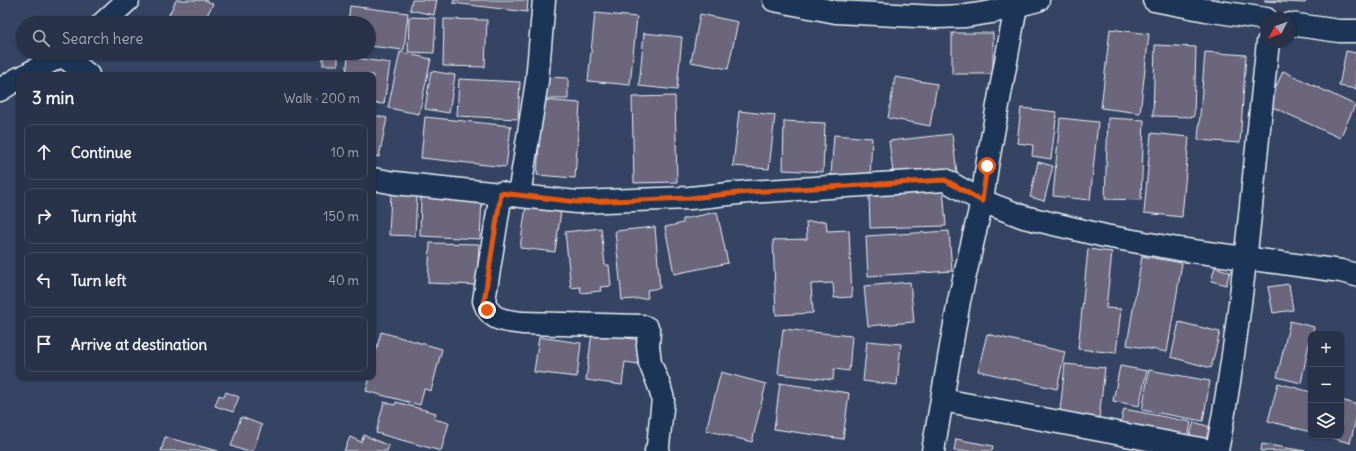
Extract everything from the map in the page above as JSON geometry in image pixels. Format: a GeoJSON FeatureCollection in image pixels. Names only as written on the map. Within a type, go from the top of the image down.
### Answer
{"type":"FeatureCollection","features":[{"type":"Feature","properties":{"kind":"street"},"geometry":{"type":"LineString","coordinates":[[111,16],[128,0]]}},
{"type":"Feature","properties":{"kind":"street"},"geometry":{"type":"LineString","coordinates":[[544,0],[537,81],[484,302],[487,310],[494,317],[504,320],[522,322],[642,326],[647,328],[649,332],[648,345],[650,363],[660,385],[663,399],[658,446],[656,451]]}},
{"type":"Feature","properties":{"kind":"street"},"geometry":{"type":"LineString","coordinates":[[774,0],[836,12],[937,16],[966,16],[1038,0]]}},
{"type":"Feature","properties":{"kind":"street"},"geometry":{"type":"LineString","coordinates":[[1154,0],[1260,18]]}},
{"type":"Feature","properties":{"kind":"street"},"geometry":{"type":"LineString","coordinates":[[933,451],[959,301],[982,201],[1016,6]]}},
{"type":"Feature","properties":{"kind":"street"},"geometry":{"type":"LineString","coordinates":[[1296,25],[1338,31],[1356,31]]}},
{"type":"Feature","properties":{"kind":"street"},"geometry":{"type":"LineString","coordinates":[[1217,451],[1225,410],[1245,258],[1267,48]]}},
{"type":"Feature","properties":{"kind":"street"},"geometry":{"type":"LineString","coordinates":[[31,72],[53,60]]}},
{"type":"Feature","properties":{"kind":"street"},"geometry":{"type":"LineString","coordinates":[[71,60],[85,72]]}},
{"type":"Feature","properties":{"kind":"street"},"geometry":{"type":"LineString","coordinates":[[0,90],[16,80]]}},
{"type":"Feature","properties":{"kind":"street"},"geometry":{"type":"LineString","coordinates":[[376,180],[395,183],[577,202],[690,198],[748,192],[945,180],[982,201],[1024,217],[1105,236],[1178,249],[1341,271],[1356,275]]}},
{"type":"Feature","properties":{"kind":"street"},"geometry":{"type":"LineString","coordinates":[[943,400],[1211,451]]}},
{"type":"Feature","properties":{"kind":"building"},"geometry":{"type":"Polygon","coordinates":[[[176,0],[205,0],[213,4],[207,16],[168,16],[176,0]]]}},
{"type":"Feature","properties":{"kind":"building"},"geometry":{"type":"Polygon","coordinates":[[[412,0],[437,0],[434,15],[410,10],[412,0]]]}},
{"type":"Feature","properties":{"kind":"building"},"geometry":{"type":"Polygon","coordinates":[[[454,0],[528,0],[527,12],[453,3],[454,0]]]}},
{"type":"Feature","properties":{"kind":"building"},"geometry":{"type":"Polygon","coordinates":[[[1264,0],[1306,0],[1305,3],[1264,0]]]}},
{"type":"Feature","properties":{"kind":"building"},"geometry":{"type":"Polygon","coordinates":[[[350,6],[408,13],[404,50],[376,47],[376,16],[349,16],[350,6]]]}},
{"type":"Feature","properties":{"kind":"building"},"geometry":{"type":"Polygon","coordinates":[[[595,13],[637,17],[630,85],[588,81],[595,13]]]}},
{"type":"Feature","properties":{"kind":"building"},"geometry":{"type":"Polygon","coordinates":[[[700,14],[738,22],[728,69],[691,62],[700,14]]]}},
{"type":"Feature","properties":{"kind":"building"},"geometry":{"type":"Polygon","coordinates":[[[409,17],[436,18],[434,53],[408,52],[409,17]]]}},
{"type":"Feature","properties":{"kind":"building"},"geometry":{"type":"Polygon","coordinates":[[[444,19],[487,20],[485,67],[443,66],[444,19]]]}},
{"type":"Feature","properties":{"kind":"building"},"geometry":{"type":"Polygon","coordinates":[[[1110,29],[1149,34],[1140,113],[1101,108],[1110,29]]]}},
{"type":"Feature","properties":{"kind":"building"},"geometry":{"type":"Polygon","coordinates":[[[644,33],[682,37],[677,90],[639,86],[644,33]]]}},
{"type":"Feature","properties":{"kind":"building"},"geometry":{"type":"Polygon","coordinates":[[[952,33],[993,33],[993,74],[952,74],[952,33]]]}},
{"type":"Feature","properties":{"kind":"building"},"geometry":{"type":"Polygon","coordinates":[[[1155,45],[1196,47],[1194,117],[1153,116],[1155,45]]]}},
{"type":"Feature","properties":{"kind":"building"},"geometry":{"type":"Polygon","coordinates":[[[1346,51],[1356,53],[1356,89],[1339,86],[1346,51]]]}},
{"type":"Feature","properties":{"kind":"building"},"geometry":{"type":"Polygon","coordinates":[[[400,52],[431,59],[419,114],[388,108],[400,52]]]}},
{"type":"Feature","properties":{"kind":"building"},"geometry":{"type":"Polygon","coordinates":[[[1205,52],[1246,55],[1240,143],[1198,140],[1205,52]]]}},
{"type":"Feature","properties":{"kind":"building"},"geometry":{"type":"Polygon","coordinates":[[[323,60],[338,60],[338,65],[323,65],[323,60]]]}},
{"type":"Feature","properties":{"kind":"building"},"geometry":{"type":"Polygon","coordinates":[[[348,60],[369,60],[390,63],[384,104],[376,103],[376,72],[346,72],[348,60]]]}},
{"type":"Feature","properties":{"kind":"building"},"geometry":{"type":"Polygon","coordinates":[[[431,71],[455,75],[449,113],[425,109],[431,71]]]}},
{"type":"Feature","properties":{"kind":"building"},"geometry":{"type":"Polygon","coordinates":[[[1283,71],[1355,105],[1340,138],[1268,105],[1283,71]]]}},
{"type":"Feature","properties":{"kind":"building"},"geometry":{"type":"Polygon","coordinates":[[[545,77],[568,78],[568,99],[545,99],[545,77]]]}},
{"type":"Feature","properties":{"kind":"building"},"geometry":{"type":"Polygon","coordinates":[[[895,77],[937,84],[930,126],[888,118],[895,77]]]}},
{"type":"Feature","properties":{"kind":"building"},"geometry":{"type":"Polygon","coordinates":[[[459,79],[520,82],[518,119],[457,116],[459,79]]]}},
{"type":"Feature","properties":{"kind":"building"},"geometry":{"type":"Polygon","coordinates":[[[675,96],[677,182],[634,183],[632,97],[675,96]]]}},
{"type":"Feature","properties":{"kind":"building"},"geometry":{"type":"Polygon","coordinates":[[[542,100],[580,103],[575,178],[537,175],[542,100]]]}},
{"type":"Feature","properties":{"kind":"building"},"geometry":{"type":"Polygon","coordinates":[[[1021,108],[1057,112],[1051,159],[1032,156],[1033,145],[1017,143],[1021,108]]]}},
{"type":"Feature","properties":{"kind":"building"},"geometry":{"type":"Polygon","coordinates":[[[739,111],[775,115],[769,169],[733,166],[739,111]]]}},
{"type":"Feature","properties":{"kind":"building"},"geometry":{"type":"Polygon","coordinates":[[[376,116],[387,118],[379,157],[376,156],[376,116]]]}},
{"type":"Feature","properties":{"kind":"building"},"geometry":{"type":"Polygon","coordinates":[[[425,117],[511,126],[506,167],[421,158],[425,117]]]}},
{"type":"Feature","properties":{"kind":"building"},"geometry":{"type":"Polygon","coordinates":[[[1060,118],[1098,122],[1090,200],[1053,196],[1060,118]]]}},
{"type":"Feature","properties":{"kind":"building"},"geometry":{"type":"Polygon","coordinates":[[[1108,118],[1144,120],[1141,200],[1105,199],[1108,118]]]}},
{"type":"Feature","properties":{"kind":"building"},"geometry":{"type":"Polygon","coordinates":[[[784,121],[825,123],[823,172],[783,170],[784,121]]]}},
{"type":"Feature","properties":{"kind":"building"},"geometry":{"type":"Polygon","coordinates":[[[1151,133],[1189,137],[1182,217],[1144,213],[1151,133]]]}},
{"type":"Feature","properties":{"kind":"building"},"geometry":{"type":"Polygon","coordinates":[[[952,134],[957,173],[894,180],[889,141],[952,134]]]}},
{"type":"Feature","properties":{"kind":"building"},"geometry":{"type":"Polygon","coordinates":[[[834,135],[872,138],[870,178],[831,175],[834,135]]]}},
{"type":"Feature","properties":{"kind":"building"},"geometry":{"type":"Polygon","coordinates":[[[1038,162],[1053,166],[1044,201],[1030,197],[1038,162]]]}},
{"type":"Feature","properties":{"kind":"building"},"geometry":{"type":"Polygon","coordinates":[[[943,187],[946,226],[870,228],[869,193],[943,187]]]}},
{"type":"Feature","properties":{"kind":"building"},"geometry":{"type":"Polygon","coordinates":[[[391,193],[417,194],[415,236],[389,235],[391,193]]]}},
{"type":"Feature","properties":{"kind":"building"},"geometry":{"type":"Polygon","coordinates":[[[421,195],[482,197],[480,239],[420,236],[421,195]]]}},
{"type":"Feature","properties":{"kind":"building"},"geometry":{"type":"Polygon","coordinates":[[[526,206],[561,211],[555,252],[520,248],[526,206]]]}},
{"type":"Feature","properties":{"kind":"building"},"geometry":{"type":"Polygon","coordinates":[[[717,212],[728,263],[674,274],[665,227],[683,223],[683,219],[717,212]]]}},
{"type":"Feature","properties":{"kind":"building"},"geometry":{"type":"Polygon","coordinates":[[[826,221],[827,231],[849,230],[852,297],[834,298],[833,283],[811,284],[813,313],[776,315],[773,240],[807,239],[806,222],[826,221]]]}},
{"type":"Feature","properties":{"kind":"building"},"geometry":{"type":"Polygon","coordinates":[[[655,227],[660,288],[647,290],[648,298],[622,300],[615,231],[655,227]]]}},
{"type":"Feature","properties":{"kind":"building"},"geometry":{"type":"Polygon","coordinates":[[[601,228],[605,265],[609,265],[611,286],[600,287],[601,291],[581,293],[580,287],[571,288],[565,232],[601,228]]]}},
{"type":"Feature","properties":{"kind":"building"},"geometry":{"type":"Polygon","coordinates":[[[949,231],[952,271],[868,276],[866,236],[949,231]]]}},
{"type":"Feature","properties":{"kind":"building"},"geometry":{"type":"Polygon","coordinates":[[[430,243],[479,244],[477,285],[428,283],[430,243]]]}},
{"type":"Feature","properties":{"kind":"building"},"geometry":{"type":"Polygon","coordinates":[[[1088,249],[1112,252],[1106,308],[1121,309],[1116,353],[1078,349],[1088,249]]]}},
{"type":"Feature","properties":{"kind":"building"},"geometry":{"type":"Polygon","coordinates":[[[1142,256],[1182,263],[1167,352],[1127,345],[1142,256]]]}},
{"type":"Feature","properties":{"kind":"building"},"geometry":{"type":"Polygon","coordinates":[[[1215,267],[1230,272],[1226,285],[1211,281],[1215,267]]]}},
{"type":"Feature","properties":{"kind":"building"},"geometry":{"type":"Polygon","coordinates":[[[910,282],[914,322],[868,326],[864,286],[910,282]]]}},
{"type":"Feature","properties":{"kind":"building"},"geometry":{"type":"Polygon","coordinates":[[[1289,284],[1293,310],[1273,313],[1268,287],[1289,284]]]}},
{"type":"Feature","properties":{"kind":"building"},"geometry":{"type":"Polygon","coordinates":[[[1290,321],[1314,327],[1313,331],[1308,331],[1308,349],[1301,383],[1277,377],[1290,321]]]}},
{"type":"Feature","properties":{"kind":"building"},"geometry":{"type":"Polygon","coordinates":[[[1179,322],[1220,332],[1211,368],[1171,357],[1179,322]]]}},
{"type":"Feature","properties":{"kind":"building"},"geometry":{"type":"Polygon","coordinates":[[[783,329],[852,336],[849,371],[834,369],[833,380],[778,374],[783,329]]]}},
{"type":"Feature","properties":{"kind":"building"},"geometry":{"type":"Polygon","coordinates":[[[381,332],[442,349],[431,391],[424,389],[420,405],[366,391],[369,380],[376,380],[376,352],[381,332]]]}},
{"type":"Feature","properties":{"kind":"building"},"geometry":{"type":"Polygon","coordinates":[[[592,333],[641,340],[638,364],[625,362],[622,385],[586,380],[592,333]]]}},
{"type":"Feature","properties":{"kind":"building"},"geometry":{"type":"Polygon","coordinates":[[[987,334],[1065,352],[1057,389],[978,371],[987,334]]]}},
{"type":"Feature","properties":{"kind":"building"},"geometry":{"type":"Polygon","coordinates":[[[539,337],[581,343],[577,377],[534,372],[539,337]]]}},
{"type":"Feature","properties":{"kind":"building"},"geometry":{"type":"Polygon","coordinates":[[[867,341],[901,344],[897,385],[863,381],[867,341]]]}},
{"type":"Feature","properties":{"kind":"building"},"geometry":{"type":"Polygon","coordinates":[[[1065,364],[1105,368],[1098,426],[1059,421],[1065,364]]]}},
{"type":"Feature","properties":{"kind":"building"},"geometry":{"type":"Polygon","coordinates":[[[1120,366],[1147,371],[1139,406],[1113,401],[1120,366]]]}},
{"type":"Feature","properties":{"kind":"building"},"geometry":{"type":"Polygon","coordinates":[[[1149,370],[1210,381],[1203,421],[1142,410],[1149,370]]]}},
{"type":"Feature","properties":{"kind":"building"},"geometry":{"type":"Polygon","coordinates":[[[721,372],[766,384],[752,442],[706,430],[721,372]]]}},
{"type":"Feature","properties":{"kind":"building"},"geometry":{"type":"Polygon","coordinates":[[[780,383],[849,393],[843,439],[774,429],[780,383]]]}},
{"type":"Feature","properties":{"kind":"building"},"geometry":{"type":"Polygon","coordinates":[[[1278,383],[1308,391],[1308,431],[1268,421],[1278,383]]]}},
{"type":"Feature","properties":{"kind":"building"},"geometry":{"type":"Polygon","coordinates":[[[226,392],[239,397],[233,412],[215,406],[219,395],[224,397],[226,392]]]}},
{"type":"Feature","properties":{"kind":"building"},"geometry":{"type":"Polygon","coordinates":[[[1344,401],[1356,404],[1356,419],[1350,443],[1335,439],[1344,439],[1344,401]]]}},
{"type":"Feature","properties":{"kind":"building"},"geometry":{"type":"Polygon","coordinates":[[[384,402],[395,405],[396,402],[436,413],[434,419],[449,423],[441,451],[376,433],[384,402]]]}},
{"type":"Feature","properties":{"kind":"building"},"geometry":{"type":"Polygon","coordinates":[[[1124,409],[1191,422],[1187,444],[1119,431],[1124,409]]]}},
{"type":"Feature","properties":{"kind":"building"},"geometry":{"type":"Polygon","coordinates":[[[241,417],[262,425],[253,451],[245,451],[231,446],[241,417]]]}},
{"type":"Feature","properties":{"kind":"building"},"geometry":{"type":"Polygon","coordinates":[[[1194,422],[1210,427],[1206,440],[1190,435],[1194,422]]]}},
{"type":"Feature","properties":{"kind":"building"},"geometry":{"type":"Polygon","coordinates":[[[364,435],[389,446],[387,451],[344,451],[350,437],[361,442],[364,435]]]}},
{"type":"Feature","properties":{"kind":"building"},"geometry":{"type":"Polygon","coordinates":[[[165,437],[218,451],[161,451],[165,437]]]}},
{"type":"Feature","properties":{"kind":"building"},"geometry":{"type":"Polygon","coordinates":[[[956,439],[993,446],[992,451],[954,451],[956,439]]]}},
{"type":"Feature","properties":{"kind":"building"},"geometry":{"type":"Polygon","coordinates":[[[1262,444],[1305,451],[1261,451],[1262,444]]]}},
{"type":"Feature","properties":{"kind":"route"},"geometry":{"type":"LineString","coordinates":[[487,310],[484,302],[501,193],[577,202],[690,198],[748,192],[945,180],[982,201],[987,166]]}}]}
